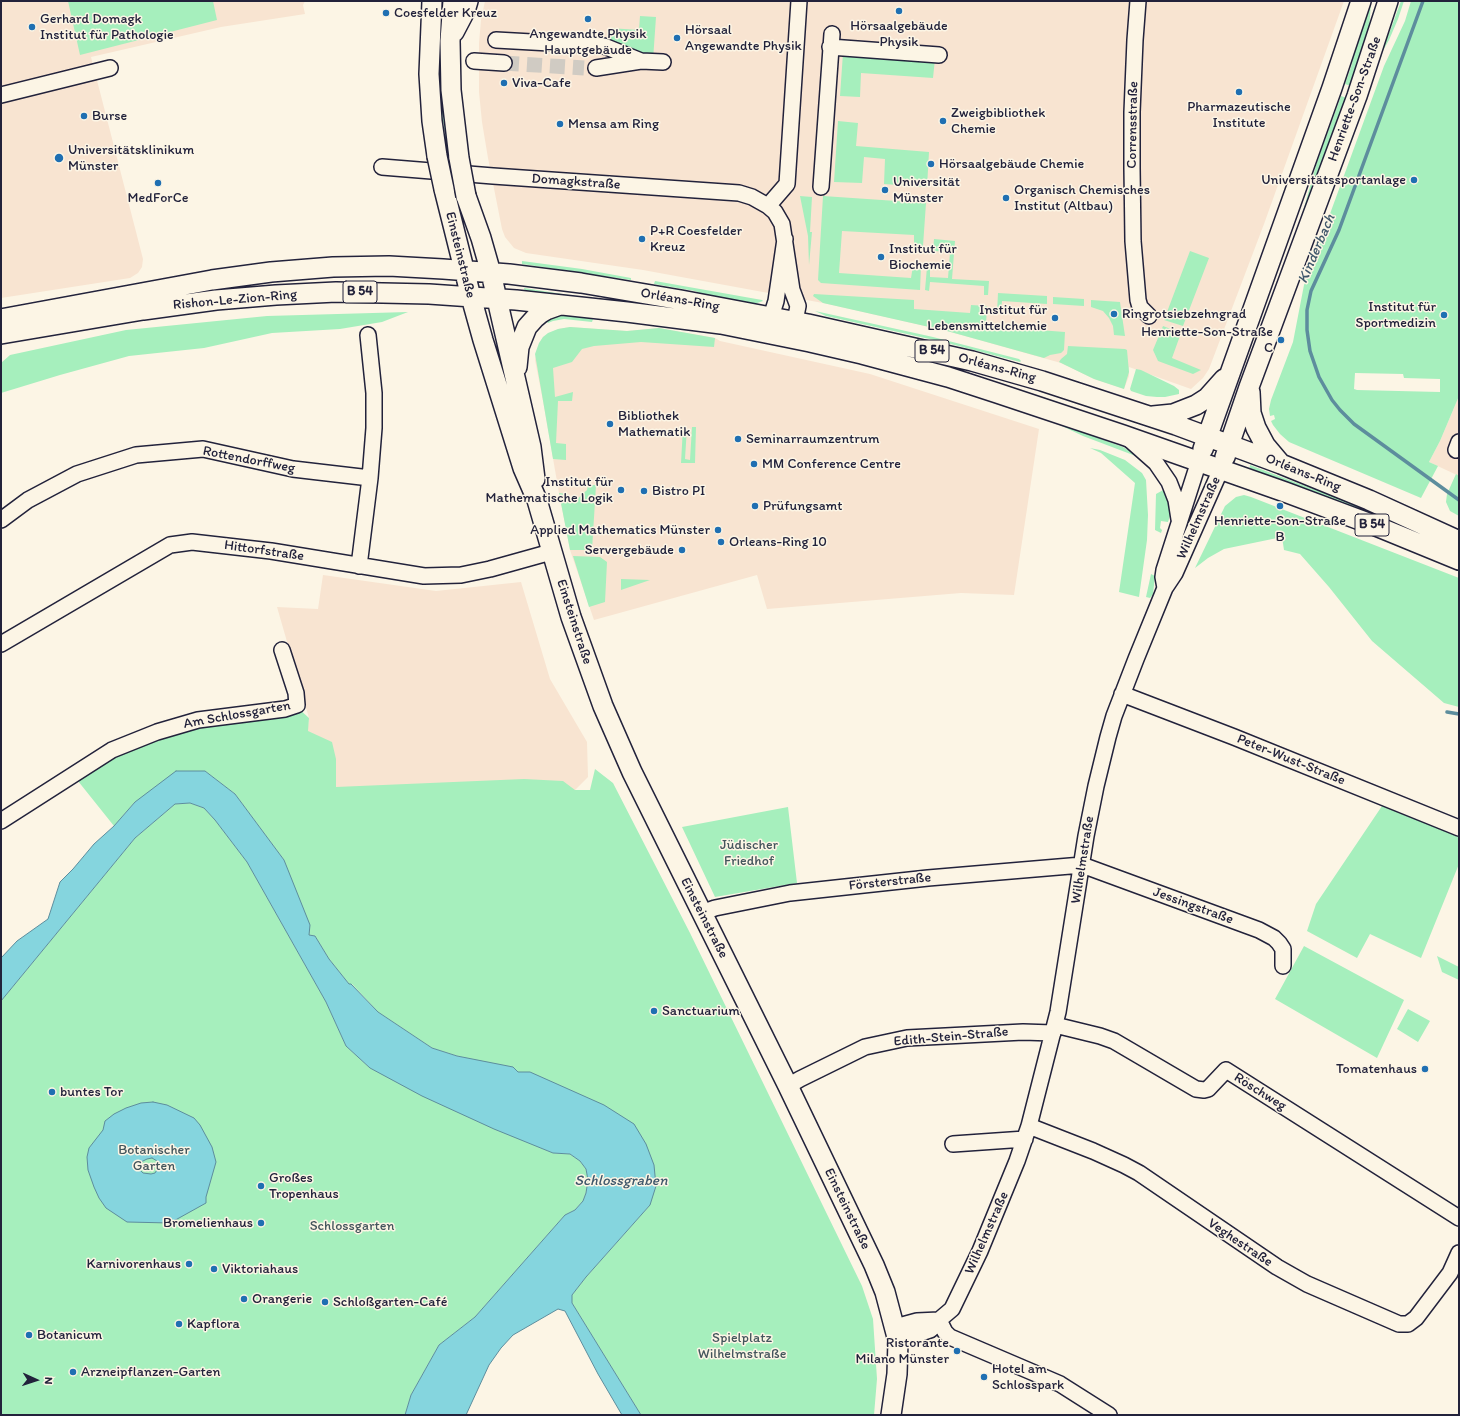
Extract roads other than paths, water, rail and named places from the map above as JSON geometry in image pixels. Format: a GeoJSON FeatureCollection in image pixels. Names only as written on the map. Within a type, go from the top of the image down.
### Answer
{"type":"FeatureCollection","features":[{"type":"Feature","properties":{"kind":"main road","name":"Einsteinstraße"},"geometry":{"type":"LineString","coordinates":[[453,1],[450,41],[451,90],[459,158],[466,196],[481,238],[497,299],[533,459],[536,500]]}},
{"type":"Feature","properties":{"kind":"main road"},"geometry":{"type":"LineString","coordinates":[[450,41],[465,11],[468,1]]}},
{"type":"Feature","properties":{"kind":"main road","name":"Henriette-Son-Straße"},"geometry":{"type":"LineString","coordinates":[[1199,461],[1329,96],[1361,1]]}},
{"type":"Feature","properties":{"kind":"main road","name":"Henriette-Son-Straße"},"geometry":{"type":"LineString","coordinates":[[1229,445],[1357,96],[1388,1]]}},
{"type":"Feature","properties":{"kind":"main road","name":"Einsteinstraße"},"geometry":{"type":"LineString","coordinates":[[430,5],[429,74],[432,121],[444,189],[471,297],[523,468],[536,500],[576,632],[603,706],[632,772],[788,1086],[874,1265],[885,1292],[896,1334]]}},
{"type":"Feature","properties":{"kind":"main road","name":"Rishon-Le-Zion-Ring"},"geometry":{"type":"LineString","coordinates":[[1,319],[189,284],[271,272],[366,266],[464,270]]}},
{"type":"Feature","properties":{"kind":"main road","name":"Orléans-Ring"},"geometry":{"type":"LineString","coordinates":[[464,270],[581,283],[771,317],[796,314],[972,361],[1042,381],[1152,417],[1281,464],[1369,500],[1459,541]]}},
{"type":"Feature","properties":{"kind":"main road","name":"Rishon-Le-Zion-Ring"},"geometry":{"type":"LineString","coordinates":[[1,334],[144,310],[250,297],[336,292],[404,293],[471,297]]}},
{"type":"Feature","properties":{"kind":"main road","name":"Orléans-Ring"},"geometry":{"type":"LineString","coordinates":[[471,297],[564,304],[720,324],[862,354],[997,393],[1124,434],[1356,519],[1459,560]]}},
{"type":"Feature","properties":{"kind":"main road"},"geometry":{"type":"LineString","coordinates":[[517,388],[517,357],[524,332],[534,318],[541,313],[564,304]]}},
{"type":"Feature","properties":{"kind":"main road"},"geometry":{"type":"LineString","coordinates":[[1152,417],[1181,412],[1201,402],[1212,393],[1231,370]]}},
{"type":"Feature","properties":{"kind":"main road"},"geometry":{"type":"LineString","coordinates":[[1249,387],[1251,413],[1256,428],[1262,439],[1281,464]]}},
{"type":"Feature","properties":{"kind":"main road","name":"Wilhelmstraße"},"geometry":{"type":"LineString","coordinates":[[1221,469],[1229,445]]}},
{"type":"Feature","properties":{"kind":"main road"},"geometry":{"type":"LineString","coordinates":[[891,1415],[897,1374],[896,1334]]}},
{"type":"Feature","properties":{"kind":"street"},"geometry":{"type":"LineString","coordinates":[[785,239],[776,301],[771,317],[780,336],[796,314],[785,239],[782,224],[775,212],[768,206],[787,184],[799,1]]}},
{"type":"Feature","properties":{"kind":"street","name":"Corrensstraße"},"geometry":{"type":"LineString","coordinates":[[1138,1],[1132,112],[1133,218],[1138,300],[1140,307],[1149,316]]}},
{"type":"Feature","properties":{"kind":"street"},"geometry":{"type":"LineString","coordinates":[[496,40],[604,43],[641,61]]}},
{"type":"Feature","properties":{"kind":"street"},"geometry":{"type":"LineString","coordinates":[[821,187],[831,108],[831,40],[939,55]]}},
{"type":"Feature","properties":{"kind":"street"},"geometry":{"type":"LineString","coordinates":[[476,61],[504,63]]}},
{"type":"Feature","properties":{"kind":"street"},"geometry":{"type":"LineString","coordinates":[[596,68],[641,61],[663,62]]}},
{"type":"Feature","properties":{"kind":"street"},"geometry":{"type":"LineString","coordinates":[[1,95],[110,68]]}},
{"type":"Feature","properties":{"kind":"street","name":"Domagkstraße"},"geometry":{"type":"LineString","coordinates":[[382,167],[739,193],[752,197],[768,206]]}},
{"type":"Feature","properties":{"kind":"street"},"geometry":{"type":"LineString","coordinates":[[359,566],[370,478],[374,428],[374,393],[368,335]]}},
{"type":"Feature","properties":{"kind":"street","name":"Wilhelmstraße"},"geometry":{"type":"LineString","coordinates":[[1124,434],[1150,457],[1161,469],[1169,482],[1176,500],[1179,524]]}},
{"type":"Feature","properties":{"kind":"street","name":"Rottendorffweg"},"geometry":{"type":"LineString","coordinates":[[1,520],[28,500],[77,474],[136,455],[203,449],[293,469],[370,478]]}},
{"type":"Feature","properties":{"kind":"street","name":"Wilhelmstraße"},"geometry":{"type":"LineString","coordinates":[[1165,588],[1162,577],[1199,461]]}},
{"type":"Feature","properties":{"kind":"street","name":"Wilhelmstraße"},"geometry":{"type":"LineString","coordinates":[[896,1334],[930,1330],[952,1309],[997,1212],[1027,1132],[1054,1029],[1062,994],[1086,836],[1102,761],[1114,716],[1165,588],[1175,573],[1221,469]]}},
{"type":"Feature","properties":{"kind":"street","name":"Hittorfstraße"},"geometry":{"type":"LineString","coordinates":[[1,644],[170,545],[192,542],[271,551],[424,576],[461,575],[490,569],[551,552]]}},
{"type":"Feature","properties":{"kind":"street","name":"Am Schlossgarten"},"geometry":{"type":"LineString","coordinates":[[1,821],[112,750],[151,735],[198,720],[285,709],[297,705],[296,693],[282,650]]}},
{"type":"Feature","properties":{"kind":"street","name":"Peter-Wust-Straße"},"geometry":{"type":"LineString","coordinates":[[1122,694],[1234,737],[1459,828]]}},
{"type":"Feature","properties":{"kind":"street","name":"Försterstraße"},"geometry":{"type":"LineString","coordinates":[[701,913],[715,908],[790,893],[928,878],[1082,866]]}},
{"type":"Feature","properties":{"kind":"street","name":"Jessingstraße"},"geometry":{"type":"LineString","coordinates":[[1082,866],[1259,930],[1279,942],[1283,949],[1283,966]]}},
{"type":"Feature","properties":{"kind":"street","name":"Edith-Stein-Straße"},"geometry":{"type":"LineString","coordinates":[[788,1086],[800,1078],[865,1047],[907,1038],[1054,1029]]}},
{"type":"Feature","properties":{"kind":"street","name":"Röschweg"},"geometry":{"type":"LineString","coordinates":[[1054,1029],[1114,1041],[1196,1089],[1208,1089],[1226,1070],[1459,1218]]}},
{"type":"Feature","properties":{"kind":"street"},"geometry":{"type":"LineString","coordinates":[[953,1144],[1027,1132]]}},
{"type":"Feature","properties":{"kind":"street","name":"Veghestraße"},"geometry":{"type":"LineString","coordinates":[[1027,1132],[1093,1151],[1124,1165],[1277,1267],[1307,1284],[1399,1324],[1413,1322],[1450,1272],[1459,1253]]}},
{"type":"Feature","properties":{"kind":"street"},"geometry":{"type":"LineString","coordinates":[[939,1320],[945,1332],[950,1337],[1060,1384],[1109,1415]]}},
{"type":"Feature","properties":{"kind":"water","name":"Schlossgraben"},"geometry":{"type":"Polygon","coordinates":[[[176,771],[205,771],[235,794],[284,860],[310,925],[309,935],[315,936],[329,959],[349,984],[351,984],[378,1012],[432,1048],[457,1056],[513,1067],[518,1072],[530,1072],[604,1105],[634,1124],[646,1144],[654,1165],[656,1186],[650,1205],[586,1277],[572,1295],[572,1303],[641,1415],[622,1415],[598,1374],[565,1311],[558,1309],[513,1335],[501,1348],[489,1365],[466,1415],[405,1415],[411,1395],[439,1345],[475,1317],[565,1215],[575,1210],[583,1201],[588,1180],[586,1169],[580,1161],[570,1154],[553,1153],[494,1129],[422,1096],[370,1068],[346,1046],[326,1002],[247,862],[204,808],[190,803],[175,804],[135,838],[1,1001],[1,958],[17,941],[48,919],[60,882],[94,844],[114,826],[135,802],[176,771]]]}},
{"type":"Feature","properties":{"kind":"water"},"geometry":{"type":"Polygon","coordinates":[[[153,1102],[167,1105],[194,1118],[200,1125],[212,1147],[216,1162],[206,1197],[206,1203],[170,1223],[127,1222],[106,1208],[99,1198],[88,1170],[87,1157],[89,1148],[103,1130],[105,1121],[114,1114],[126,1108],[141,1103],[153,1102]],[[152,1158],[147,1159],[139,1163],[138,1168],[143,1173],[155,1173],[158,1168],[157,1161],[152,1158]]]}},
{"type":"Feature","properties":{"kind":"waterway","name":"Kinderbach"},"geometry":{"type":"LineString","coordinates":[[1423,1],[1339,230],[1311,291],[1307,310],[1307,330],[1310,351],[1319,377],[1332,400],[1340,410],[1354,424],[1459,500]]}},
{"type":"Feature","properties":{"kind":"waterway"},"geometry":{"type":"LineString","coordinates":[[1447,712],[1459,714]]}},
{"type":"Feature","properties":{"kind":"tunnel"},"geometry":{"type":"LineString","coordinates":[[504,63],[584,68]]}},
{"type":"Feature","properties":{"kind":"place","name":"Hörsaalgebäude Physik"},"geometry":{"type":"Point","coordinates":[899,11]}},
{"type":"Feature","properties":{"kind":"place","name":"Coesfelder Kreuz"},"geometry":{"type":"Point","coordinates":[386,13]}},
{"type":"Feature","properties":{"kind":"place","name":"Angewandte Physik Hauptgebäude"},"geometry":{"type":"Point","coordinates":[588,19]}},
{"type":"Feature","properties":{"kind":"place","name":"Gerhard Domagk Institut für Pathologie"},"geometry":{"type":"Point","coordinates":[32,27]}},
{"type":"Feature","properties":{"kind":"place","name":"Hörsaal Angewandte Physik"},"geometry":{"type":"Point","coordinates":[677,38]}},
{"type":"Feature","properties":{"kind":"place","name":"Viva-Cafe"},"geometry":{"type":"Point","coordinates":[504,83]}},
{"type":"Feature","properties":{"kind":"place","name":"Pharmazeutische Institute"},"geometry":{"type":"Point","coordinates":[1239,92]}},
{"type":"Feature","properties":{"kind":"place","name":"Burse"},"geometry":{"type":"Point","coordinates":[84,116]}},
{"type":"Feature","properties":{"kind":"place","name":"Zweigbibliothek Chemie"},"geometry":{"type":"Point","coordinates":[943,121]}},
{"type":"Feature","properties":{"kind":"place","name":"Mensa am Ring"},"geometry":{"type":"Point","coordinates":[560,124]}},
{"type":"Feature","properties":{"kind":"place","name":"Universitätsklinikum Münster"},"geometry":{"type":"Point","coordinates":[59,158]}},
{"type":"Feature","properties":{"kind":"place","name":"Hörsaalgebäude Chemie"},"geometry":{"type":"Point","coordinates":[931,164]}},
{"type":"Feature","properties":{"kind":"place","name":"Universitätssportanlage"},"geometry":{"type":"Point","coordinates":[1414,180]}},
{"type":"Feature","properties":{"kind":"place","name":"MedForCe"},"geometry":{"type":"Point","coordinates":[158,183]}},
{"type":"Feature","properties":{"kind":"place","name":"Universität Münster"},"geometry":{"type":"Point","coordinates":[885,190]}},
{"type":"Feature","properties":{"kind":"place","name":"Organisch Chemisches Institut (Altbau)"},"geometry":{"type":"Point","coordinates":[1006,198]}},
{"type":"Feature","properties":{"kind":"place","name":"P+R Coesfelder Kreuz"},"geometry":{"type":"Point","coordinates":[642,239]}},
{"type":"Feature","properties":{"kind":"place","name":"Institut für Biochemie"},"geometry":{"type":"Point","coordinates":[881,257]}},
{"type":"Feature","properties":{"kind":"place","name":"Ringrotsiebzehngrad"},"geometry":{"type":"Point","coordinates":[1114,314]}},
{"type":"Feature","properties":{"kind":"place","name":"Institut für Sportmedizin"},"geometry":{"type":"Point","coordinates":[1444,315]}},
{"type":"Feature","properties":{"kind":"place","name":"Institut für Lebensmittelchemie"},"geometry":{"type":"Point","coordinates":[1055,318]}},
{"type":"Feature","properties":{"kind":"place","name":"Henriette-Son-Straße C"},"geometry":{"type":"Point","coordinates":[1281,340]}},
{"type":"Feature","properties":{"kind":"place","name":"Bibliothek Mathematik"},"geometry":{"type":"Point","coordinates":[610,424]}},
{"type":"Feature","properties":{"kind":"place","name":"Seminarraumzentrum"},"geometry":{"type":"Point","coordinates":[738,439]}},
{"type":"Feature","properties":{"kind":"place","name":"MM Conference Centre"},"geometry":{"type":"Point","coordinates":[754,464]}},
{"type":"Feature","properties":{"kind":"place","name":"Institut für Mathematische Logik"},"geometry":{"type":"Point","coordinates":[621,490]}},
{"type":"Feature","properties":{"kind":"place","name":"Bistro PI"},"geometry":{"type":"Point","coordinates":[644,491]}},
{"type":"Feature","properties":{"kind":"place","name":"Prüfungsamt"},"geometry":{"type":"Point","coordinates":[755,506]}},
{"type":"Feature","properties":{"kind":"place","name":"Henriette-Son-Straße B"},"geometry":{"type":"Point","coordinates":[1280,506]}},
{"type":"Feature","properties":{"kind":"place","name":"Applied Mathematics Münster"},"geometry":{"type":"Point","coordinates":[718,530]}},
{"type":"Feature","properties":{"kind":"place","name":"Orleans-Ring 10"},"geometry":{"type":"Point","coordinates":[721,542]}},
{"type":"Feature","properties":{"kind":"place","name":"Servergebäude"},"geometry":{"type":"Point","coordinates":[682,550]}},
{"type":"Feature","properties":{"kind":"place","name":"Sanctuarium"},"geometry":{"type":"Point","coordinates":[654,1011]}},
{"type":"Feature","properties":{"kind":"place","name":"Tomatenhaus"},"geometry":{"type":"Point","coordinates":[1425,1069]}},
{"type":"Feature","properties":{"kind":"place","name":"buntes Tor"},"geometry":{"type":"Point","coordinates":[52,1092]}},
{"type":"Feature","properties":{"kind":"place","name":"Großes Tropenhaus"},"geometry":{"type":"Point","coordinates":[261,1186]}},
{"type":"Feature","properties":{"kind":"place","name":"Bromelienhaus"},"geometry":{"type":"Point","coordinates":[261,1223]}},
{"type":"Feature","properties":{"kind":"place","name":"Karnivorenhaus"},"geometry":{"type":"Point","coordinates":[189,1264]}},
{"type":"Feature","properties":{"kind":"place","name":"Viktoriahaus"},"geometry":{"type":"Point","coordinates":[214,1269]}},
{"type":"Feature","properties":{"kind":"place","name":"Orangerie"},"geometry":{"type":"Point","coordinates":[244,1299]}},
{"type":"Feature","properties":{"kind":"place","name":"Schloßgarten-Café"},"geometry":{"type":"Point","coordinates":[325,1302]}},
{"type":"Feature","properties":{"kind":"place","name":"Kapflora"},"geometry":{"type":"Point","coordinates":[179,1324]}},
{"type":"Feature","properties":{"kind":"place","name":"Botanicum"},"geometry":{"type":"Point","coordinates":[29,1335]}},
{"type":"Feature","properties":{"kind":"place","name":"Ristorante Milano Münster"},"geometry":{"type":"Point","coordinates":[957,1351]}},
{"type":"Feature","properties":{"kind":"place","name":"Arzneipflanzen-Garten"},"geometry":{"type":"Point","coordinates":[73,1372]}},
{"type":"Feature","properties":{"kind":"place","name":"Hotel am Schlosspark"},"geometry":{"type":"Point","coordinates":[984,1377]}},
{"type":"Feature","properties":{"kind":"park label","name":"Jüdischer Friedhof"},"geometry":{"type":"Point","coordinates":[749,854]}},
{"type":"Feature","properties":{"kind":"park label","name":"Botanischer Garten"},"geometry":{"type":"Point","coordinates":[154,1158]}},
{"type":"Feature","properties":{"kind":"park label","name":"Schlossgarten"},"geometry":{"type":"Point","coordinates":[352,1226]}},
{"type":"Feature","properties":{"kind":"park label","name":"Spielplatz Wilhelmstraße"},"geometry":{"type":"Point","coordinates":[742,1346]}}]}
